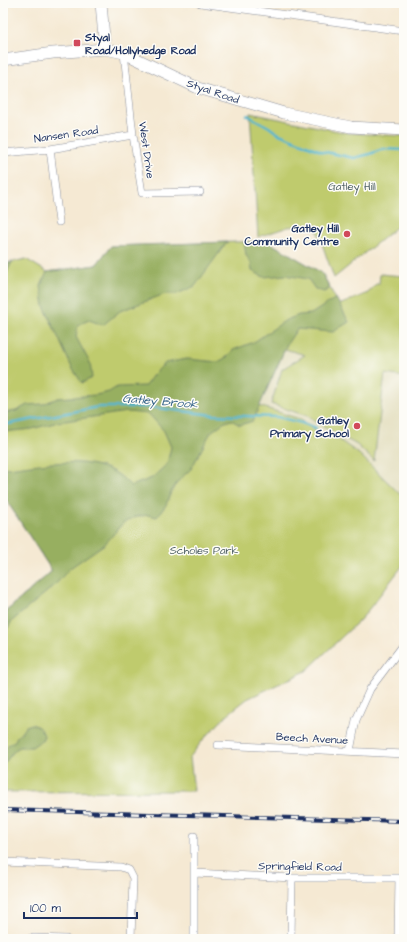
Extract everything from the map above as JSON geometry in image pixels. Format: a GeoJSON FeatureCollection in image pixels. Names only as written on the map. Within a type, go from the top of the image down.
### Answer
{"type":"FeatureCollection","features":[{"type":"Feature","properties":{"kind":"main road"},"geometry":{"type":"LineString","coordinates":[[101,3],[105,49]]}},
{"type":"Feature","properties":{"kind":"main road","name":"Styal Road"},"geometry":{"type":"LineString","coordinates":[[3,60],[53,53],[105,49],[124,53],[198,88],[284,113],[351,127],[404,130]]}},
{"type":"Feature","properties":{"kind":"street"},"geometry":{"type":"LineString","coordinates":[[200,3],[404,31]]}},
{"type":"Feature","properties":{"kind":"street","name":"West Drive"},"geometry":{"type":"LineString","coordinates":[[124,53],[133,135],[142,193],[200,192]]}},
{"type":"Feature","properties":{"kind":"street","name":"Nansen Road"},"geometry":{"type":"LineString","coordinates":[[3,153],[50,149],[133,135]]}},
{"type":"Feature","properties":{"kind":"street"},"geometry":{"type":"LineString","coordinates":[[50,149],[59,222]]}},
{"type":"Feature","properties":{"kind":"street"},"geometry":{"type":"LineString","coordinates":[[350,751],[356,720],[370,689],[404,644]]}},
{"type":"Feature","properties":{"kind":"street","name":"Beech Avenue"},"geometry":{"type":"LineString","coordinates":[[218,745],[404,754]]}},
{"type":"Feature","properties":{"kind":"street"},"geometry":{"type":"LineString","coordinates":[[194,836],[194,939]]}},
{"type":"Feature","properties":{"kind":"street"},"geometry":{"type":"LineString","coordinates":[[3,862],[121,867],[129,870],[133,878],[131,939]]}},
{"type":"Feature","properties":{"kind":"street","name":"Springfield Road"},"geometry":{"type":"LineString","coordinates":[[195,873],[292,878],[402,878]]}},
{"type":"Feature","properties":{"kind":"street"},"geometry":{"type":"LineString","coordinates":[[291,939],[292,878]]}},
{"type":"Feature","properties":{"kind":"street"},"geometry":{"type":"LineString","coordinates":[[398,939],[402,878]]}},
{"type":"Feature","properties":{"kind":"street"},"geometry":{"type":"LineString","coordinates":[[28,939],[66,939]]}},
{"type":"Feature","properties":{"kind":"shaded area","name":"Gatley Primary School"},"geometry":{"type":"Polygon","coordinates":[[[285,349],[343,368],[404,377],[404,498],[359,454],[338,439],[320,434],[300,419],[259,407],[285,349]]]}},
{"type":"Feature","properties":{"kind":"green space","name":"Gatley Hill"},"geometry":{"type":"Polygon","coordinates":[[[250,113],[348,133],[404,136],[404,221],[334,278],[315,224],[288,227],[258,237],[250,113]]]}},
{"type":"Feature","properties":{"kind":"green space","name":"Scholes Park"},"geometry":{"type":"Polygon","coordinates":[[[267,241],[322,273],[339,305],[368,293],[376,284],[379,284],[380,274],[404,276],[404,377],[385,374],[374,461],[357,445],[321,425],[310,417],[271,404],[282,369],[305,355],[285,349],[259,406],[300,419],[320,434],[338,439],[359,454],[404,498],[404,564],[362,618],[306,671],[247,699],[228,714],[202,741],[190,757],[194,791],[3,792],[3,614],[52,571],[3,495],[3,264],[26,259],[47,272],[96,265],[111,246],[267,241]]]}},
{"type":"Feature","properties":{"kind":"green space"},"geometry":{"type":"Polygon","coordinates":[[[267,241],[322,273],[330,288],[324,292],[315,289],[308,279],[285,275],[264,277],[252,271],[251,263],[246,255],[244,242],[267,241]]]}},
{"type":"Feature","properties":{"kind":"green space"},"geometry":{"type":"Polygon","coordinates":[[[227,242],[195,286],[177,294],[165,294],[120,311],[103,325],[89,320],[78,325],[76,337],[90,363],[92,378],[82,383],[72,368],[44,306],[41,286],[47,272],[96,265],[111,246],[227,242]]]}},
{"type":"Feature","properties":{"kind":"green space"},"geometry":{"type":"Polygon","coordinates":[[[12,262],[4,278],[3,281],[3,264],[12,262]]]}},
{"type":"Feature","properties":{"kind":"green space"},"geometry":{"type":"Polygon","coordinates":[[[336,298],[349,322],[333,332],[297,329],[287,344],[253,421],[240,425],[231,420],[223,423],[211,432],[191,469],[179,480],[171,492],[166,505],[157,517],[148,515],[135,517],[123,523],[106,543],[70,568],[55,585],[12,621],[3,636],[3,614],[52,571],[3,495],[3,467],[8,468],[62,462],[90,464],[114,472],[121,476],[131,486],[152,478],[167,464],[171,447],[164,431],[149,414],[127,412],[58,422],[32,429],[3,432],[3,413],[16,411],[27,405],[43,404],[58,398],[96,395],[109,392],[117,387],[145,386],[165,363],[187,359],[218,362],[227,357],[233,350],[254,342],[286,320],[299,315],[311,314],[336,298]]]}},
{"type":"Feature","properties":{"kind":"green space"},"geometry":{"type":"Polygon","coordinates":[[[32,724],[41,730],[44,736],[42,740],[32,747],[20,747],[15,750],[3,765],[3,750],[10,743],[15,741],[17,736],[26,726],[32,724]]]}},
{"type":"Feature","properties":{"kind":"waterway","name":"Gatley Brook"},"geometry":{"type":"LineString","coordinates":[[247,115],[277,133],[321,151],[354,158],[383,149],[404,150]]}},
{"type":"Feature","properties":{"kind":"waterway","name":"Gatley Brook"},"geometry":{"type":"LineString","coordinates":[[3,425],[98,407],[149,407],[214,415],[278,417],[316,428]]}},
{"type":"Feature","properties":{"kind":"railway"},"geometry":{"type":"LineString","coordinates":[[3,810],[404,821]]}},
{"type":"Feature","properties":{"kind":"place","name":"Styal Road/Hollyhedge Road"},"geometry":{"type":"Point","coordinates":[77,43]}},
{"type":"Feature","properties":{"kind":"place","name":"Gatley Hill Community Centre"},"geometry":{"type":"Point","coordinates":[347,234]}},
{"type":"Feature","properties":{"kind":"place","name":"Gatley Primary School"},"geometry":{"type":"Point","coordinates":[357,426]}}]}
